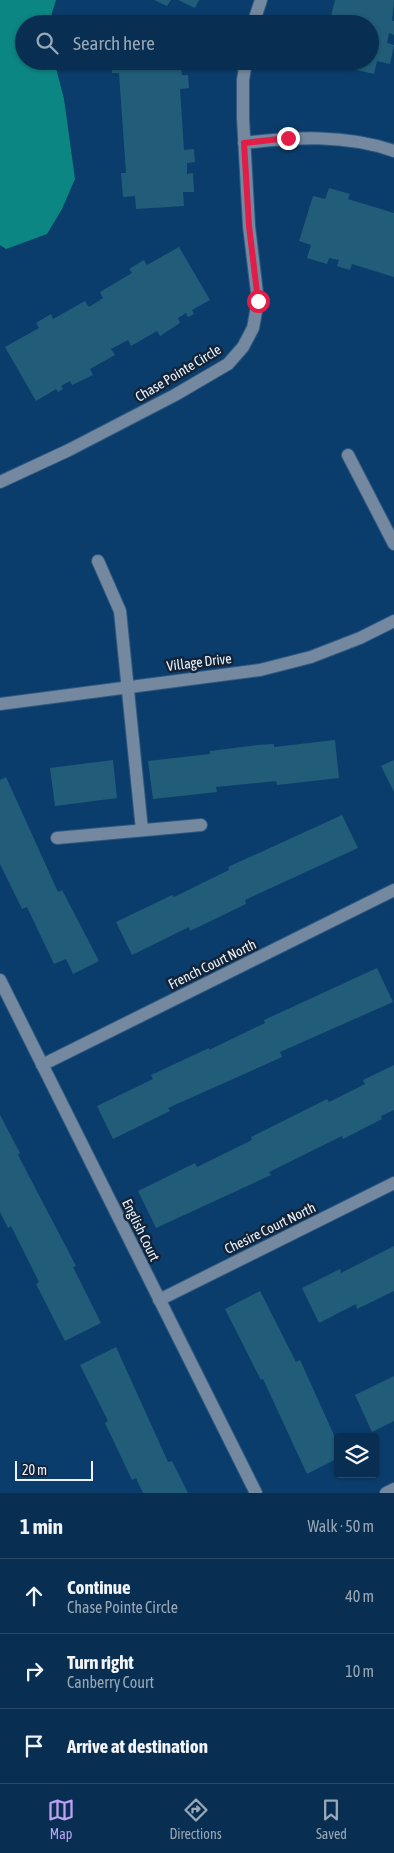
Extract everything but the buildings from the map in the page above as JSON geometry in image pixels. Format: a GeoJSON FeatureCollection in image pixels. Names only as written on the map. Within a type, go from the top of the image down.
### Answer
{"type":"FeatureCollection","features":[{"type":"Feature","properties":{"kind":"street"},"geometry":{"type":"LineString","coordinates":[[256,15],[261,0]]}},
{"type":"Feature","properties":{"kind":"street","name":"Chase Pointe Circle"},"geometry":{"type":"LineString","coordinates":[[0,482],[69,450],[175,395],[228,364],[243,347],[253,328],[258,301],[249,226],[244,143],[245,70]]}},
{"type":"Feature","properties":{"kind":"street"},"geometry":{"type":"LineString","coordinates":[[244,143],[288,138],[331,139],[394,151]]}},
{"type":"Feature","properties":{"kind":"street"},"geometry":{"type":"LineString","coordinates":[[348,455],[394,544]]}},
{"type":"Feature","properties":{"kind":"street"},"geometry":{"type":"LineString","coordinates":[[98,562],[120,611],[142,830]]}},
{"type":"Feature","properties":{"kind":"street","name":"Village Drive"},"geometry":{"type":"LineString","coordinates":[[0,704],[260,670],[311,657],[360,638],[394,621]]}},
{"type":"Feature","properties":{"kind":"street"},"geometry":{"type":"LineString","coordinates":[[57,838],[201,825]]}},
{"type":"Feature","properties":{"kind":"street","name":"French Court North"},"geometry":{"type":"LineString","coordinates":[[42,1065],[394,890]]}},
{"type":"Feature","properties":{"kind":"street","name":"English Court"},"geometry":{"type":"LineString","coordinates":[[0,980],[256,1493]]}},
{"type":"Feature","properties":{"kind":"street","name":"Chesire Court North"},"geometry":{"type":"LineString","coordinates":[[160,1300],[394,1183]]}},
{"type":"Feature","properties":{"kind":"street"},"geometry":{"type":"LineString","coordinates":[[386,1493],[394,1489]]}},
{"type":"Feature","properties":{"kind":"shaded area"},"geometry":{"type":"Polygon","coordinates":[[[0,0],[56,0],[51,15],[15,15],[15,70],[57,70],[64,99],[75,179],[62,209],[47,234],[6,249],[0,245],[0,0]]]}},
{"type":"Feature","properties":{"kind":"route"},"geometry":{"type":"LineString","coordinates":[[258,301],[249,226],[244,143],[288,138]]}}]}
